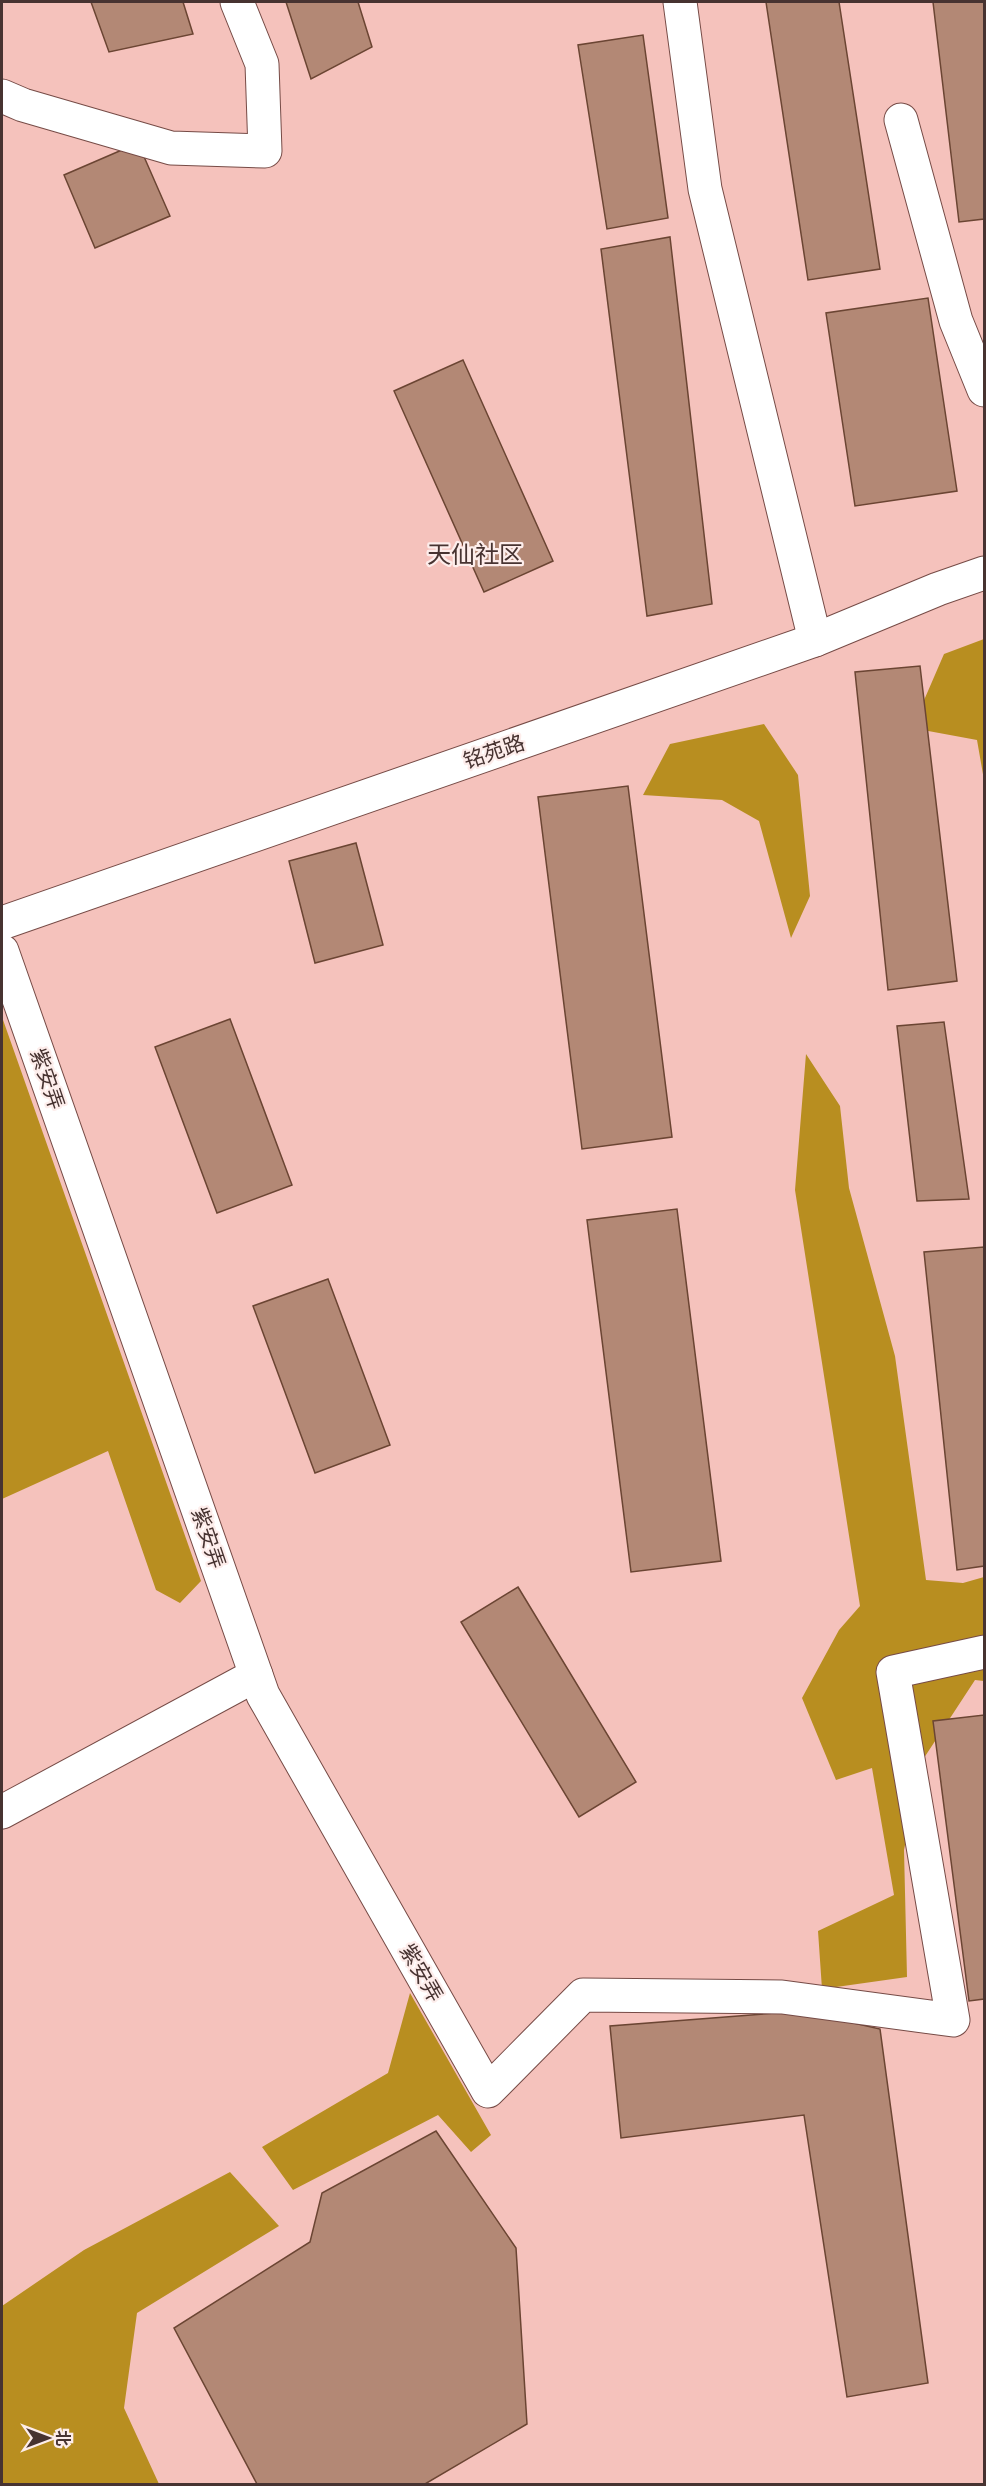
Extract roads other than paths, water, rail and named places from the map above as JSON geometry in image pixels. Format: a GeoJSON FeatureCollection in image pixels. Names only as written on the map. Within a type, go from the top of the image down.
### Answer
{"type":"FeatureCollection","features":[{"type":"Feature","properties":{"kind":"street"},"geometry":{"type":"LineString","coordinates":[[2,96],[23,105],[171,148],[265,151],[262,64],[237,2]]}},
{"type":"Feature","properties":{"kind":"street"},"geometry":{"type":"LineString","coordinates":[[680,2],[705,189],[815,640]]}},
{"type":"Feature","properties":{"kind":"street"},"geometry":{"type":"LineString","coordinates":[[901,120],[956,321],[984,390]]}},
{"type":"Feature","properties":{"kind":"street","name":"铭苑路"},"geometry":{"type":"LineString","coordinates":[[2,923],[815,640],[938,589],[984,573]]}},
{"type":"Feature","properties":{"kind":"street","name":"紫安弄"},"geometry":{"type":"LineString","coordinates":[[2,951],[263,1695],[488,2091],[583,1995],[782,1997],[953,2020],[893,1672],[984,1652]]}},
{"type":"Feature","properties":{"kind":"street"},"geometry":{"type":"LineString","coordinates":[[2,1812],[256,1675]]}},
{"type":"Feature","properties":{"kind":"district","name":"天仙社区"},"geometry":{"type":"Point","coordinates":[475,555]}}]}
